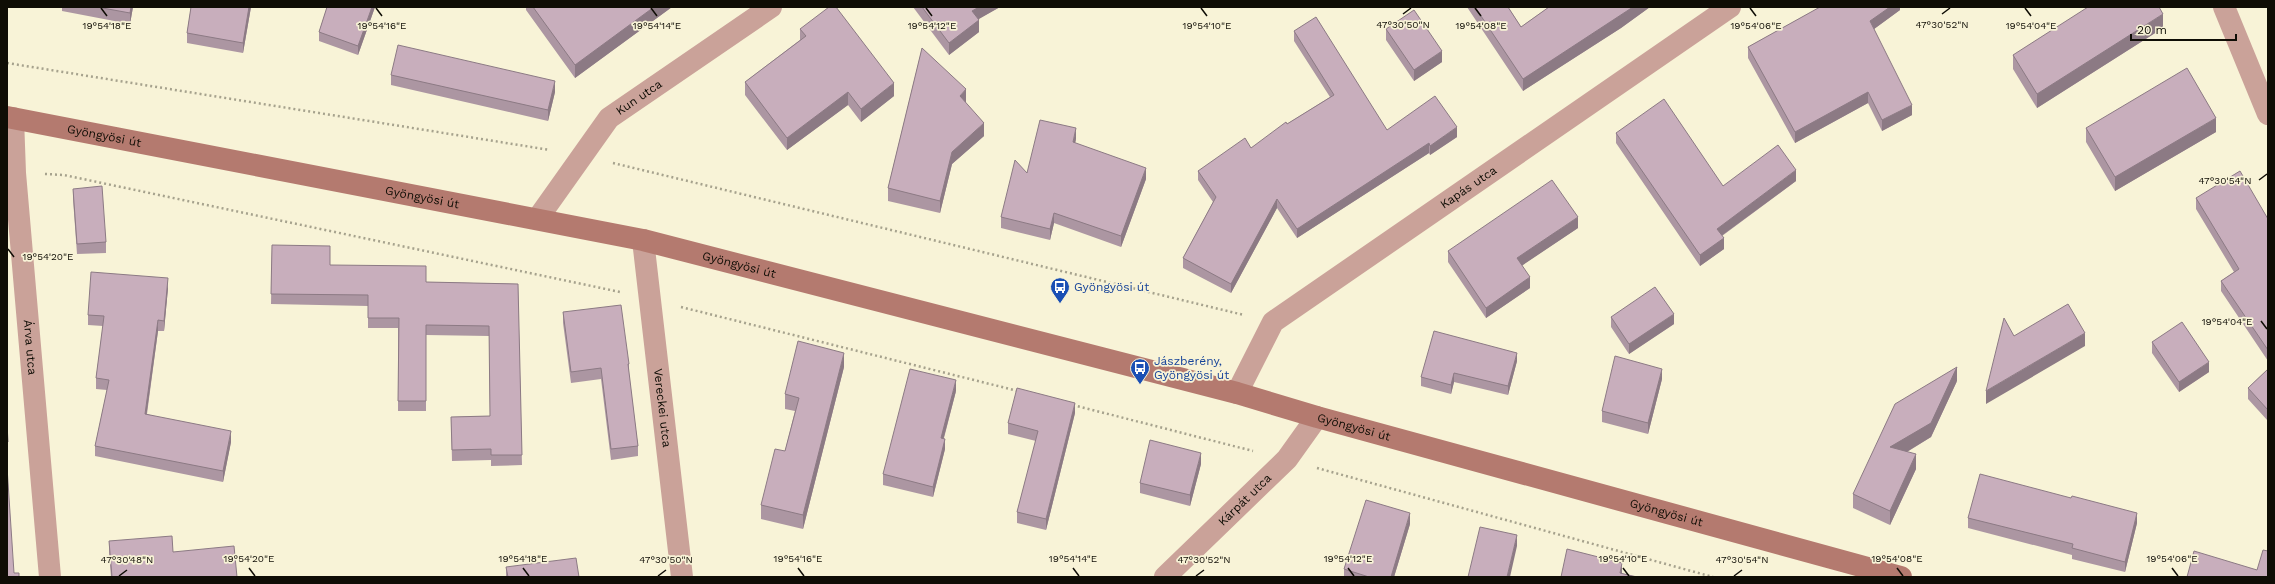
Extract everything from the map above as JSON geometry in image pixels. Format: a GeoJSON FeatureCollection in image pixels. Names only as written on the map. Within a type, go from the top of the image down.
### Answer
{"type":"FeatureCollection","features":[{"type":"Feature","properties":{"kind":"street","name":"Kun utca"},"geometry":{"type":"LineString","coordinates":[[538,218],[609,118],[771,7]]}},
{"type":"Feature","properties":{"kind":"street","name":"Kapás utca"},"geometry":{"type":"LineString","coordinates":[[1237,393],[1272,322],[1730,7]]}},
{"type":"Feature","properties":{"kind":"street"},"geometry":{"type":"LineString","coordinates":[[2224,7],[2268,114]]}},
{"type":"Feature","properties":{"kind":"street","name":"Árva utca"},"geometry":{"type":"LineString","coordinates":[[10,118],[50,577]]}},
{"type":"Feature","properties":{"kind":"street","name":"Gyöngyösi út"},"geometry":{"type":"LineString","coordinates":[[10,118],[538,218],[643,240],[1237,393],[1317,417],[1901,577]]}},
{"type":"Feature","properties":{"kind":"street","name":"Vereckei utca"},"geometry":{"type":"LineString","coordinates":[[643,240],[682,577]]}},
{"type":"Feature","properties":{"kind":"street","name":"Kárpát utca"},"geometry":{"type":"LineString","coordinates":[[1165,577],[1287,459],[1317,417]]}},
{"type":"Feature","properties":{"kind":"path"},"geometry":{"type":"LineString","coordinates":[[7,63],[583,155],[1272,322]]}},
{"type":"Feature","properties":{"kind":"path"},"geometry":{"type":"LineString","coordinates":[[15,173],[64,175],[650,299],[1026,394]]}},
{"type":"Feature","properties":{"kind":"path"},"geometry":{"type":"LineString","coordinates":[[1072,405],[1287,459],[1713,577]]}},
{"type":"Feature","properties":{"kind":"building"},"geometry":{"type":"Polygon","coordinates":[[[97,7],[131,7],[130,13],[97,7]]]}},
{"type":"Feature","properties":{"kind":"building"},"geometry":{"type":"Polygon","coordinates":[[[191,7],[249,7],[243,43],[187,33],[191,7]]]}},
{"type":"Feature","properties":{"kind":"building"},"geometry":{"type":"Polygon","coordinates":[[[327,7],[372,7],[358,46],[319,32],[327,7]]]}},
{"type":"Feature","properties":{"kind":"building"},"geometry":{"type":"Polygon","coordinates":[[[533,7],[654,7],[575,65],[533,7]]]}},
{"type":"Feature","properties":{"kind":"building"},"geometry":{"type":"Polygon","coordinates":[[[829,7],[836,7],[894,83],[861,109],[848,92],[787,138],[745,82],[806,36],[800,29],[829,7]]]}},
{"type":"Feature","properties":{"kind":"building"},"geometry":{"type":"Polygon","coordinates":[[[922,7],[979,7],[972,11],[979,20],[949,43],[922,7]]]}},
{"type":"Feature","properties":{"kind":"building"},"geometry":{"type":"Polygon","coordinates":[[[1475,7],[1508,7],[1521,27],[1549,7],[1633,7],[1523,79],[1475,7]]]}},
{"type":"Feature","properties":{"kind":"building"},"geometry":{"type":"Polygon","coordinates":[[[1820,7],[1890,7],[1870,21],[1912,105],[1882,120],[1868,92],[1795,132],[1748,47],[1820,7]]]}},
{"type":"Feature","properties":{"kind":"building"},"geometry":{"type":"Polygon","coordinates":[[[2088,7],[2159,7],[2163,14],[2037,94],[2013,55],[2088,7]]]}},
{"type":"Feature","properties":{"kind":"building"},"geometry":{"type":"Polygon","coordinates":[[[1414,10],[1442,51],[1414,70],[1386,29],[1414,10]]]}},
{"type":"Feature","properties":{"kind":"building"},"geometry":{"type":"Polygon","coordinates":[[[1316,17],[1387,130],[1435,96],[1457,127],[1430,146],[1429,143],[1297,229],[1277,199],[1231,284],[1183,258],[1216,197],[1198,171],[1245,138],[1251,148],[1286,122],[1287,124],[1334,95],[1294,31],[1316,17]]]}},
{"type":"Feature","properties":{"kind":"building"},"geometry":{"type":"Polygon","coordinates":[[[398,45],[555,81],[548,110],[391,75],[398,45]]]}},
{"type":"Feature","properties":{"kind":"building"},"geometry":{"type":"Polygon","coordinates":[[[922,48],[966,89],[960,96],[984,123],[952,152],[940,201],[888,188],[922,48]]]}},
{"type":"Feature","properties":{"kind":"building"},"geometry":{"type":"Polygon","coordinates":[[[2187,68],[2216,118],[2115,177],[2086,128],[2187,68]]]}},
{"type":"Feature","properties":{"kind":"building"},"geometry":{"type":"Polygon","coordinates":[[[1664,99],[1723,186],[1778,145],[1796,170],[1717,229],[1724,238],[1700,255],[1616,133],[1664,99]]]}},
{"type":"Feature","properties":{"kind":"building"},"geometry":{"type":"Polygon","coordinates":[[[1040,120],[1076,128],[1073,142],[1146,168],[1121,236],[1054,213],[1050,229],[1001,217],[1015,160],[1027,173],[1040,120]]]}},
{"type":"Feature","properties":{"kind":"building"},"geometry":{"type":"Polygon","coordinates":[[[2240,171],[2268,219],[2268,350],[2221,281],[2239,269],[2196,198],[2240,171]]]}},
{"type":"Feature","properties":{"kind":"building"},"geometry":{"type":"Polygon","coordinates":[[[1552,180],[1578,217],[1517,258],[1530,277],[1486,308],[1448,251],[1552,180]]]}},
{"type":"Feature","properties":{"kind":"building"},"geometry":{"type":"Polygon","coordinates":[[[102,186],[106,242],[77,244],[73,189],[102,186]]]}},
{"type":"Feature","properties":{"kind":"building"},"geometry":{"type":"Polygon","coordinates":[[[272,245],[330,246],[330,265],[426,266],[426,282],[518,284],[522,455],[491,455],[491,449],[452,450],[451,417],[490,416],[489,326],[426,325],[426,401],[398,401],[399,318],[368,318],[368,295],[271,294],[272,245]]]}},
{"type":"Feature","properties":{"kind":"building"},"geometry":{"type":"Polygon","coordinates":[[[91,272],[168,278],[164,321],[158,320],[145,414],[231,431],[223,471],[95,446],[109,380],[96,378],[104,316],[88,315],[91,272]]]}},
{"type":"Feature","properties":{"kind":"building"},"geometry":{"type":"Polygon","coordinates":[[[1655,287],[1674,314],[1629,344],[1611,317],[1655,287]]]}},
{"type":"Feature","properties":{"kind":"building"},"geometry":{"type":"Polygon","coordinates":[[[2068,304],[2085,333],[1986,391],[2004,318],[2014,336],[2068,304]]]}},
{"type":"Feature","properties":{"kind":"building"},"geometry":{"type":"Polygon","coordinates":[[[621,305],[638,446],[611,449],[601,368],[571,372],[563,312],[621,305]]]}},
{"type":"Feature","properties":{"kind":"building"},"geometry":{"type":"Polygon","coordinates":[[[2182,322],[2209,362],[2179,382],[2152,342],[2182,322]]]}},
{"type":"Feature","properties":{"kind":"building"},"geometry":{"type":"Polygon","coordinates":[[[1434,331],[1517,353],[1508,386],[1454,373],[1451,385],[1421,377],[1434,331]]]}},
{"type":"Feature","properties":{"kind":"building"},"geometry":{"type":"Polygon","coordinates":[[[798,341],[844,353],[803,515],[761,505],[775,449],[785,451],[799,398],[785,394],[798,341]]]}},
{"type":"Feature","properties":{"kind":"building"},"geometry":{"type":"Polygon","coordinates":[[[1615,356],[1662,369],[1648,423],[1602,411],[1615,356]]]}},
{"type":"Feature","properties":{"kind":"building"},"geometry":{"type":"Polygon","coordinates":[[[1957,367],[1931,423],[1890,447],[1916,454],[1890,511],[1853,494],[1895,404],[1957,367]]]}},
{"type":"Feature","properties":{"kind":"building"},"geometry":{"type":"Polygon","coordinates":[[[910,369],[956,380],[941,438],[945,439],[933,487],[883,474],[910,369]]]}},
{"type":"Feature","properties":{"kind":"building"},"geometry":{"type":"Polygon","coordinates":[[[2268,369],[2268,410],[2248,388],[2268,369]]]}},
{"type":"Feature","properties":{"kind":"building"},"geometry":{"type":"Polygon","coordinates":[[[1017,388],[1075,403],[1046,519],[1017,512],[1038,431],[1008,423],[1017,388]]]}},
{"type":"Feature","properties":{"kind":"building"},"geometry":{"type":"Polygon","coordinates":[[[1150,440],[1201,453],[1190,495],[1140,483],[1150,440]]]}},
{"type":"Feature","properties":{"kind":"building"},"geometry":{"type":"Polygon","coordinates":[[[7,467],[14,573],[19,573],[19,577],[7,577],[7,467]]]}},
{"type":"Feature","properties":{"kind":"building"},"geometry":{"type":"Polygon","coordinates":[[[1980,474],[2071,498],[2072,496],[2137,513],[2125,562],[2072,548],[2073,544],[1968,518],[1980,474]]]}},
{"type":"Feature","properties":{"kind":"building"},"geometry":{"type":"Polygon","coordinates":[[[1366,500],[1410,513],[1391,577],[1369,577],[1344,569],[1366,500]]]}},
{"type":"Feature","properties":{"kind":"building"},"geometry":{"type":"Polygon","coordinates":[[[1480,527],[1517,535],[1507,577],[1468,577],[1480,527]]]}},
{"type":"Feature","properties":{"kind":"building"},"geometry":{"type":"Polygon","coordinates":[[[172,536],[173,552],[234,546],[237,577],[112,577],[109,541],[172,536]]]}},
{"type":"Feature","properties":{"kind":"building"},"geometry":{"type":"Polygon","coordinates":[[[1567,549],[1622,563],[1620,573],[1637,577],[1561,577],[1567,549]]]}},
{"type":"Feature","properties":{"kind":"building"},"geometry":{"type":"Polygon","coordinates":[[[2263,550],[2268,551],[2268,577],[2187,577],[2194,551],[2257,570],[2263,550]]]}},
{"type":"Feature","properties":{"kind":"building"},"geometry":{"type":"Polygon","coordinates":[[[576,558],[579,577],[508,577],[506,567],[576,558]]]}},
{"type":"Feature","properties":{"kind":"place","name":"Gyöngyösi út"},"geometry":{"type":"Point","coordinates":[1060,304]}},
{"type":"Feature","properties":{"kind":"place","name":"Jászberény, Gyöngyösi út"},"geometry":{"type":"Point","coordinates":[1140,385]}}]}
